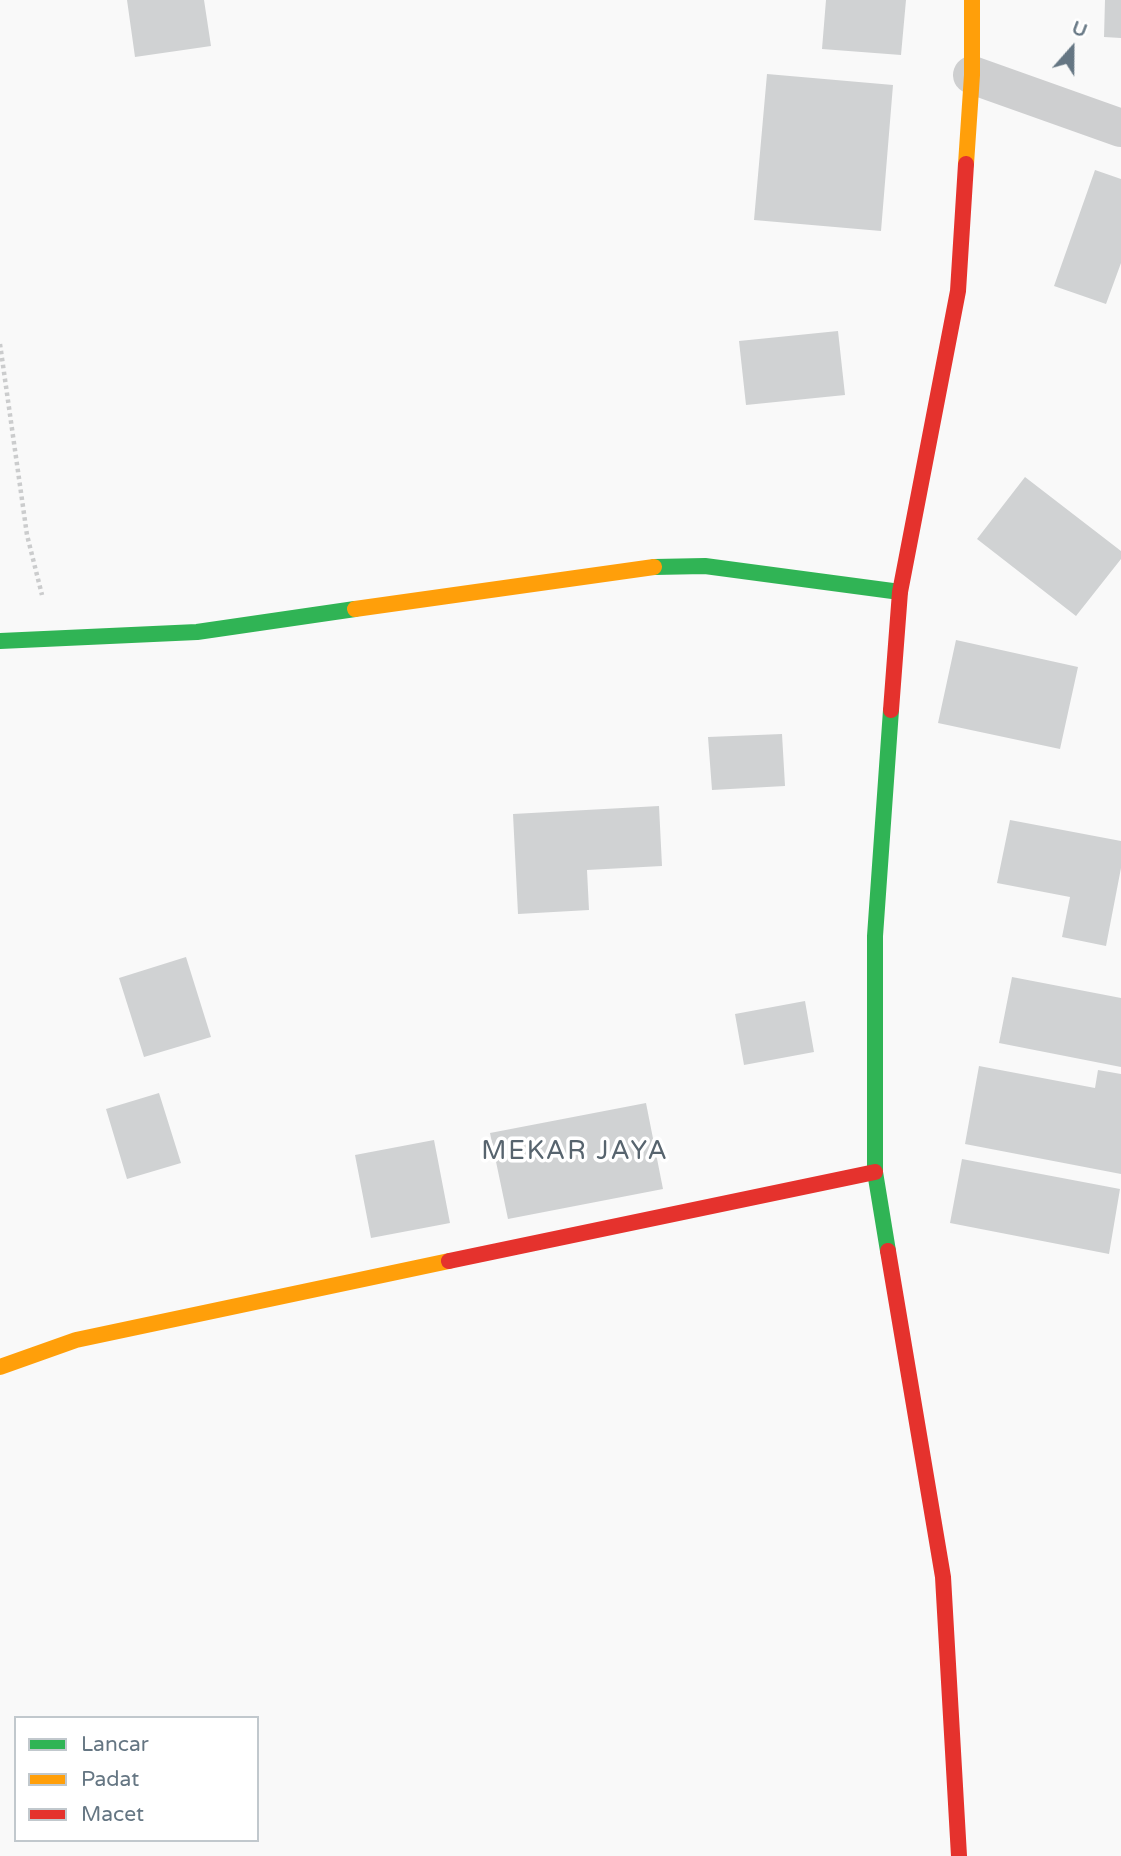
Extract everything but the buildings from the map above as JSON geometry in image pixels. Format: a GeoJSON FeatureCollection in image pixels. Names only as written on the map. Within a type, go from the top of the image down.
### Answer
{"type":"FeatureCollection","features":[{"type":"Feature","properties":{"kind":"street"},"geometry":{"type":"LineString","coordinates":[[959,1856],[943,1577],[874,1172],[875,936],[900,592],[958,291],[972,75],[972,0]]}},
{"type":"Feature","properties":{"kind":"street"},"geometry":{"type":"LineString","coordinates":[[972,75],[1121,128]]}},
{"type":"Feature","properties":{"kind":"street"},"geometry":{"type":"LineString","coordinates":[[0,641],[197,632],[632,568],[705,566],[900,592]]}},
{"type":"Feature","properties":{"kind":"street"},"geometry":{"type":"LineString","coordinates":[[0,1367],[76,1340],[874,1172]]}},
{"type":"Feature","properties":{"kind":"path"},"geometry":{"type":"LineString","coordinates":[[0,344],[27,535],[53,640]]}},
{"type":"Feature","properties":{"kind":"traffic: fast"},"geometry":{"type":"LineString","coordinates":[[654,567],[705,566],[900,592]]}},
{"type":"Feature","properties":{"kind":"traffic: fast"},"geometry":{"type":"LineString","coordinates":[[0,641],[197,632],[355,609]]}},
{"type":"Feature","properties":{"kind":"traffic: fast"},"geometry":{"type":"LineString","coordinates":[[888,1251],[875,1172],[875,936],[891,710]]}},
{"type":"Feature","properties":{"kind":"traffic: slow"},"geometry":{"type":"LineString","coordinates":[[966,164],[972,75],[972,0]]}},
{"type":"Feature","properties":{"kind":"traffic: slow"},"geometry":{"type":"LineString","coordinates":[[355,609],[654,567]]}},
{"type":"Feature","properties":{"kind":"traffic: slow"},"geometry":{"type":"LineString","coordinates":[[0,1367],[76,1340],[449,1261]]}},
{"type":"Feature","properties":{"kind":"traffic: jam"},"geometry":{"type":"LineString","coordinates":[[891,710],[900,592],[958,291],[966,164]]}},
{"type":"Feature","properties":{"kind":"traffic: jam"},"geometry":{"type":"LineString","coordinates":[[449,1261],[875,1172]]}},
{"type":"Feature","properties":{"kind":"traffic: jam"},"geometry":{"type":"LineString","coordinates":[[888,1251],[943,1577],[959,1856]]}},
{"type":"Feature","properties":{"kind":"district","name":"MEKAR JAYA"},"geometry":{"type":"Point","coordinates":[575,1152]}}]}
